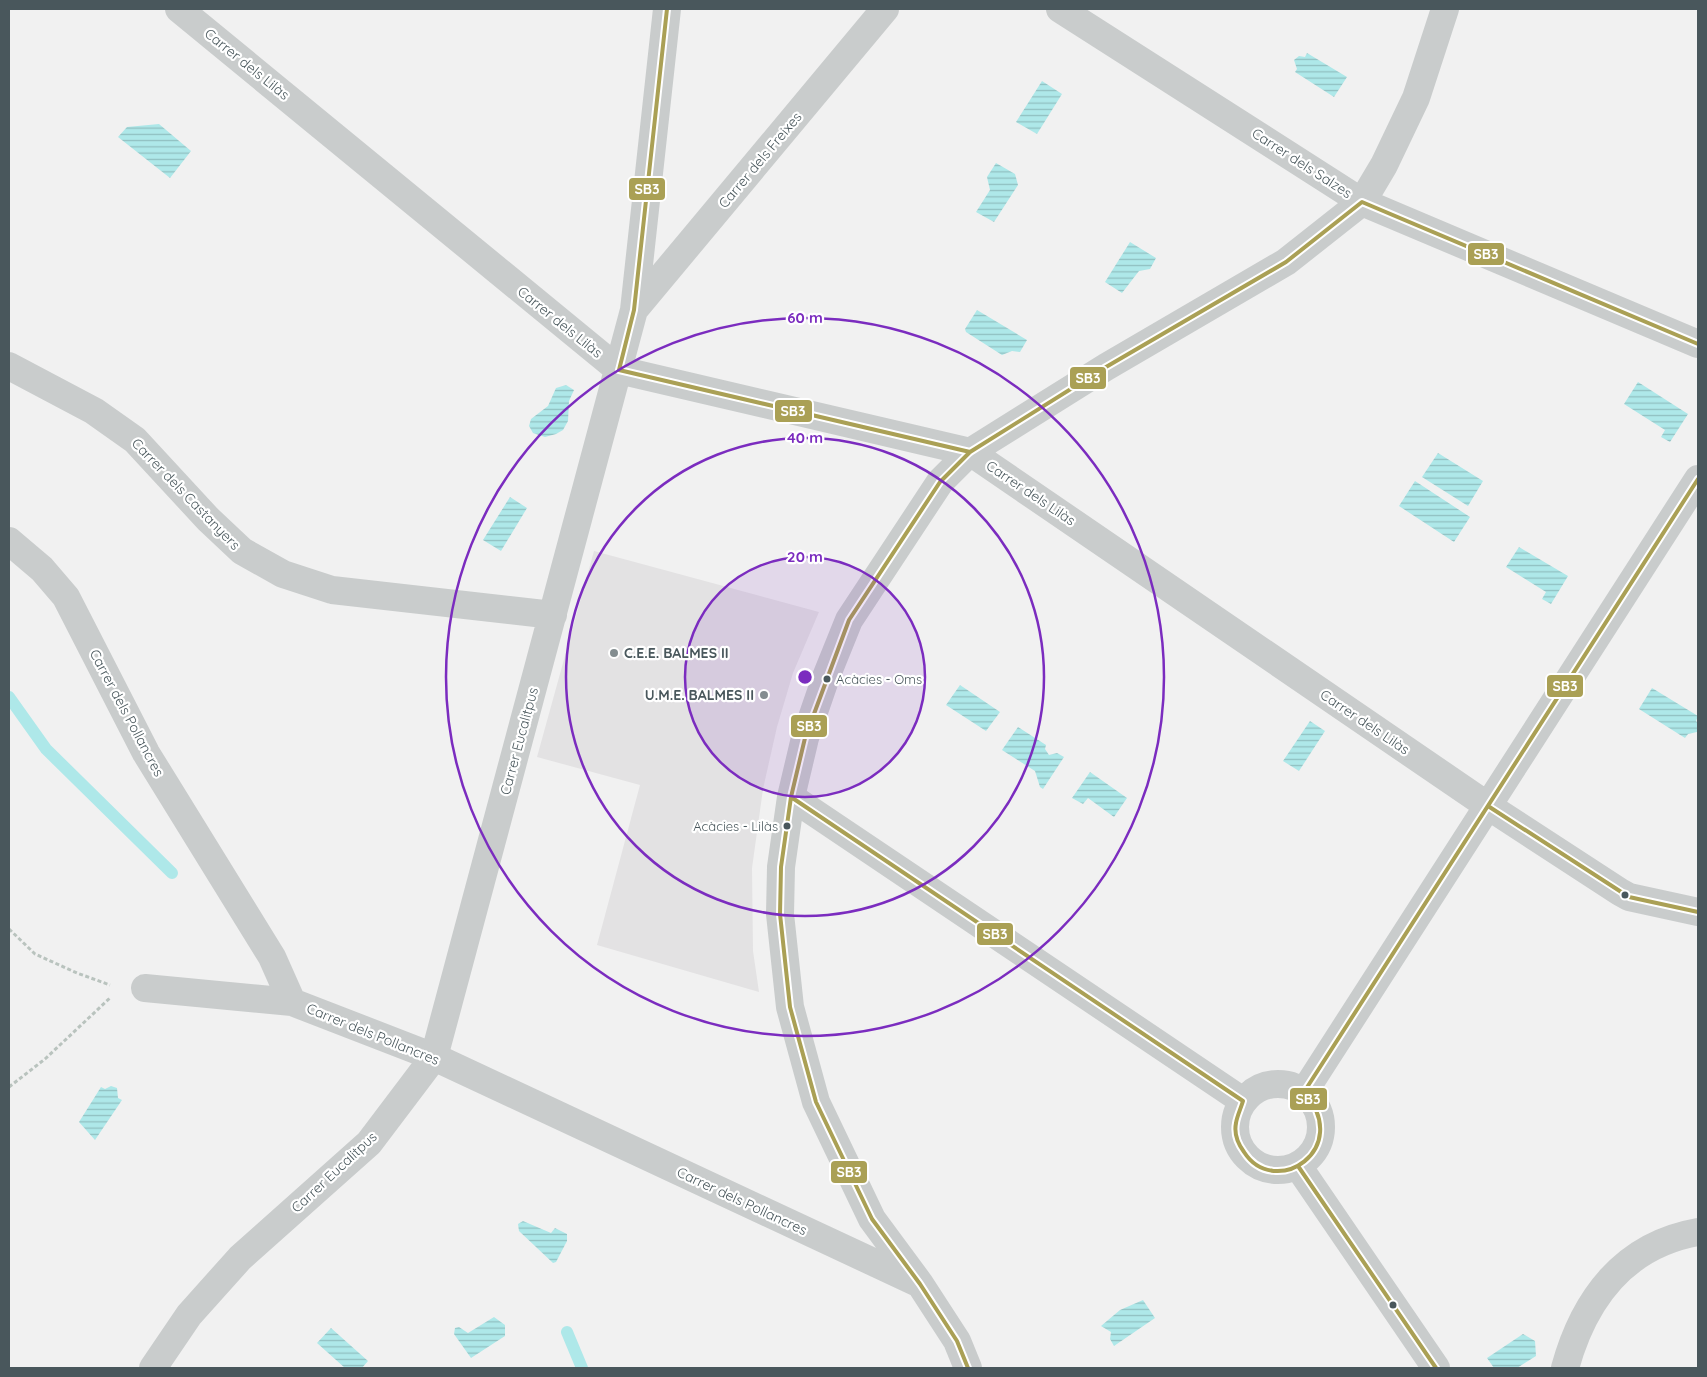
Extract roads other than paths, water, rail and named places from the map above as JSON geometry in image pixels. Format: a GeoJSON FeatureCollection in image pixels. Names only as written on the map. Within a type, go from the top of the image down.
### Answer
{"type":"FeatureCollection","features":[{"type":"Feature","properties":{"kind":"street","name":"Carrer dels Lilàs"},"geometry":{"type":"LineString","coordinates":[[179,9],[619,370],[970,452],[1488,806],[1629,897],[1698,912]]}},
{"type":"Feature","properties":{"kind":"street","name":"Carrer Eucalitpus"},"geometry":{"type":"LineString","coordinates":[[153,1368],[189,1315],[234,1265],[369,1142],[434,1058],[634,310],[667,9]]}},
{"type":"Feature","properties":{"kind":"street","name":"Carrer dels Freixes"},"geometry":{"type":"LineString","coordinates":[[634,310],[885,9]]}},
{"type":"Feature","properties":{"kind":"street","name":"Carrer dels Salzes"},"geometry":{"type":"LineString","coordinates":[[1060,9],[1362,202],[1698,344]]}},
{"type":"Feature","properties":{"kind":"street"},"geometry":{"type":"LineString","coordinates":[[968,1368],[957,1341],[920,1284],[872,1219],[816,1102],[790,1008],[780,914],[781,867],[791,797],[805,738],[826,677],[849,620],[940,482],[970,452],[1106,367],[1286,262],[1362,202],[1384,165],[1416,98],[1445,9]]}},
{"type":"Feature","properties":{"kind":"street","name":"Carrer dels Castanyers"},"geometry":{"type":"LineString","coordinates":[[9,366],[94,411],[135,440],[208,519],[242,551],[283,574],[332,590],[553,615]]}},
{"type":"Feature","properties":{"kind":"street"},"geometry":{"type":"LineString","coordinates":[[1304,1092],[1698,479]]}},
{"type":"Feature","properties":{"kind":"street","name":"Carrer dels Pollancres"},"geometry":{"type":"LineString","coordinates":[[9,542],[42,569],[66,597],[146,753],[272,957],[292,1002],[434,1058],[920,1284]]}},
{"type":"Feature","properties":{"kind":"street"},"geometry":{"type":"LineString","coordinates":[[791,797],[1243,1102]]}},
{"type":"Feature","properties":{"kind":"street"},"geometry":{"type":"LineString","coordinates":[[132,988],[292,1002]]}},
{"type":"Feature","properties":{"kind":"street"},"geometry":{"type":"LineString","coordinates":[[1278,1083],[1292,1085],[1304,1092],[1314,1103],[1320,1116],[1321,1131],[1318,1145],[1310,1158],[1298,1166],[1284,1171],[1269,1170],[1255,1165],[1244,1155],[1237,1144],[1234,1130],[1236,1116],[1243,1102],[1252,1092],[1264,1086],[1278,1083]]}},
{"type":"Feature","properties":{"kind":"street"},"geometry":{"type":"LineString","coordinates":[[1298,1166],[1436,1368]]}},
{"type":"Feature","properties":{"kind":"street"},"geometry":{"type":"LineString","coordinates":[[1565,1368],[1573,1339],[1586,1310],[1608,1280],[1631,1261],[1659,1245],[1698,1232]]}},
{"type":"Feature","properties":{"kind":"water"},"geometry":{"type":"Polygon","coordinates":[[[1307,53],[1347,77],[1334,97],[1295,72],[1297,69],[1294,60],[1299,56],[1305,57],[1307,53]]]}},
{"type":"Feature","properties":{"kind":"water"},"geometry":{"type":"Polygon","coordinates":[[[1042,81],[1062,94],[1037,134],[1016,122],[1042,81]]]}},
{"type":"Feature","properties":{"kind":"water"},"geometry":{"type":"Polygon","coordinates":[[[159,124],[191,151],[170,178],[118,137],[127,127],[159,124]]]}},
{"type":"Feature","properties":{"kind":"water"},"geometry":{"type":"Polygon","coordinates":[[[996,163],[1015,174],[1018,185],[994,222],[976,212],[990,190],[987,177],[996,163]]]}},
{"type":"Feature","properties":{"kind":"water"},"geometry":{"type":"Polygon","coordinates":[[[1130,242],[1156,258],[1150,269],[1139,271],[1122,293],[1105,282],[1130,242]]]}},
{"type":"Feature","properties":{"kind":"water"},"geometry":{"type":"Polygon","coordinates":[[[977,310],[1027,340],[1020,352],[1012,351],[1002,355],[966,332],[965,329],[977,310]]]}},
{"type":"Feature","properties":{"kind":"water"},"geometry":{"type":"Polygon","coordinates":[[[1638,382],[1688,414],[1670,442],[1661,437],[1665,430],[1624,404],[1638,382]]]}},
{"type":"Feature","properties":{"kind":"water"},"geometry":{"type":"Polygon","coordinates":[[[566,385],[574,390],[569,401],[568,421],[563,430],[545,437],[533,433],[529,426],[531,419],[548,406],[556,388],[566,385]]]}},
{"type":"Feature","properties":{"kind":"water"},"geometry":{"type":"Polygon","coordinates":[[[1438,453],[1483,481],[1468,506],[1422,477],[1438,453]]]}},
{"type":"Feature","properties":{"kind":"water"},"geometry":{"type":"Polygon","coordinates":[[[1415,481],[1470,517],[1454,542],[1399,506],[1415,481]]]}},
{"type":"Feature","properties":{"kind":"water"},"geometry":{"type":"Polygon","coordinates":[[[510,497],[527,508],[501,551],[483,540],[510,497]]]}},
{"type":"Feature","properties":{"kind":"water"},"geometry":{"type":"Polygon","coordinates":[[[1519,547],[1568,576],[1551,604],[1542,599],[1546,592],[1506,567],[1519,547]]]}},
{"type":"Feature","properties":{"kind":"water"},"geometry":{"type":"Polygon","coordinates":[[[960,685],[1000,712],[986,731],[946,705],[960,685]]]}},
{"type":"Feature","properties":{"kind":"water"},"geometry":{"type":"Polygon","coordinates":[[[1652,688],[1698,716],[1696,721],[1698,723],[1697,732],[1688,734],[1685,738],[1639,709],[1652,688]]]}},
{"type":"Feature","properties":{"kind":"water"},"geometry":{"type":"Polygon","coordinates":[[[1310,721],[1325,731],[1299,771],[1283,761],[1310,721]]]}},
{"type":"Feature","properties":{"kind":"water"},"geometry":{"type":"Polygon","coordinates":[[[1018,727],[1046,745],[1045,749],[1049,755],[1057,753],[1064,757],[1043,789],[1040,787],[1035,771],[1002,750],[1018,727]]]}},
{"type":"Feature","properties":{"kind":"water"},"geometry":{"type":"Polygon","coordinates":[[[1090,772],[1127,798],[1114,817],[1088,798],[1083,804],[1072,798],[1090,772]]]}},
{"type":"Feature","properties":{"kind":"water"},"geometry":{"type":"Polygon","coordinates":[[[111,1086],[117,1088],[118,1098],[122,1100],[95,1140],[79,1122],[101,1087],[105,1089],[111,1086]]]}},
{"type":"Feature","properties":{"kind":"water"},"geometry":{"type":"Polygon","coordinates":[[[523,1221],[551,1233],[555,1228],[567,1234],[567,1241],[556,1262],[553,1263],[519,1231],[518,1224],[523,1221]]]}},
{"type":"Feature","properties":{"kind":"water"},"geometry":{"type":"Polygon","coordinates":[[[1143,1300],[1155,1318],[1114,1346],[1110,1339],[1111,1332],[1101,1326],[1120,1310],[1143,1300]]]}},
{"type":"Feature","properties":{"kind":"water"},"geometry":{"type":"Polygon","coordinates":[[[494,1317],[505,1325],[505,1336],[471,1358],[454,1334],[455,1328],[459,1327],[468,1333],[494,1317]]]}},
{"type":"Feature","properties":{"kind":"water"},"geometry":{"type":"Polygon","coordinates":[[[331,1328],[368,1361],[362,1368],[345,1368],[317,1343],[331,1328]]]}},
{"type":"Feature","properties":{"kind":"water"},"geometry":{"type":"Polygon","coordinates":[[[1523,1334],[1535,1341],[1536,1356],[1517,1368],[1494,1368],[1487,1358],[1523,1334]]]}},
{"type":"Feature","properties":{"kind":"waterway"},"geometry":{"type":"LineString","coordinates":[[9,697],[46,749],[172,873]]}},
{"type":"Feature","properties":{"kind":"waterway"},"geometry":{"type":"LineString","coordinates":[[567,1332],[582,1368]]}},
{"type":"Feature","properties":{"kind":"place","name":"C.E.E. BALMES II"},"geometry":{"type":"Point","coordinates":[614,653]}},
{"type":"Feature","properties":{"kind":"place","name":"Acàcies - Oms"},"geometry":{"type":"Point","coordinates":[827,679]}},
{"type":"Feature","properties":{"kind":"place","name":"U.M.E. BALMES II"},"geometry":{"type":"Point","coordinates":[764,695]}},
{"type":"Feature","properties":{"kind":"place","name":"Acàcies - Lilàs"},"geometry":{"type":"Point","coordinates":[787,826]}}]}
